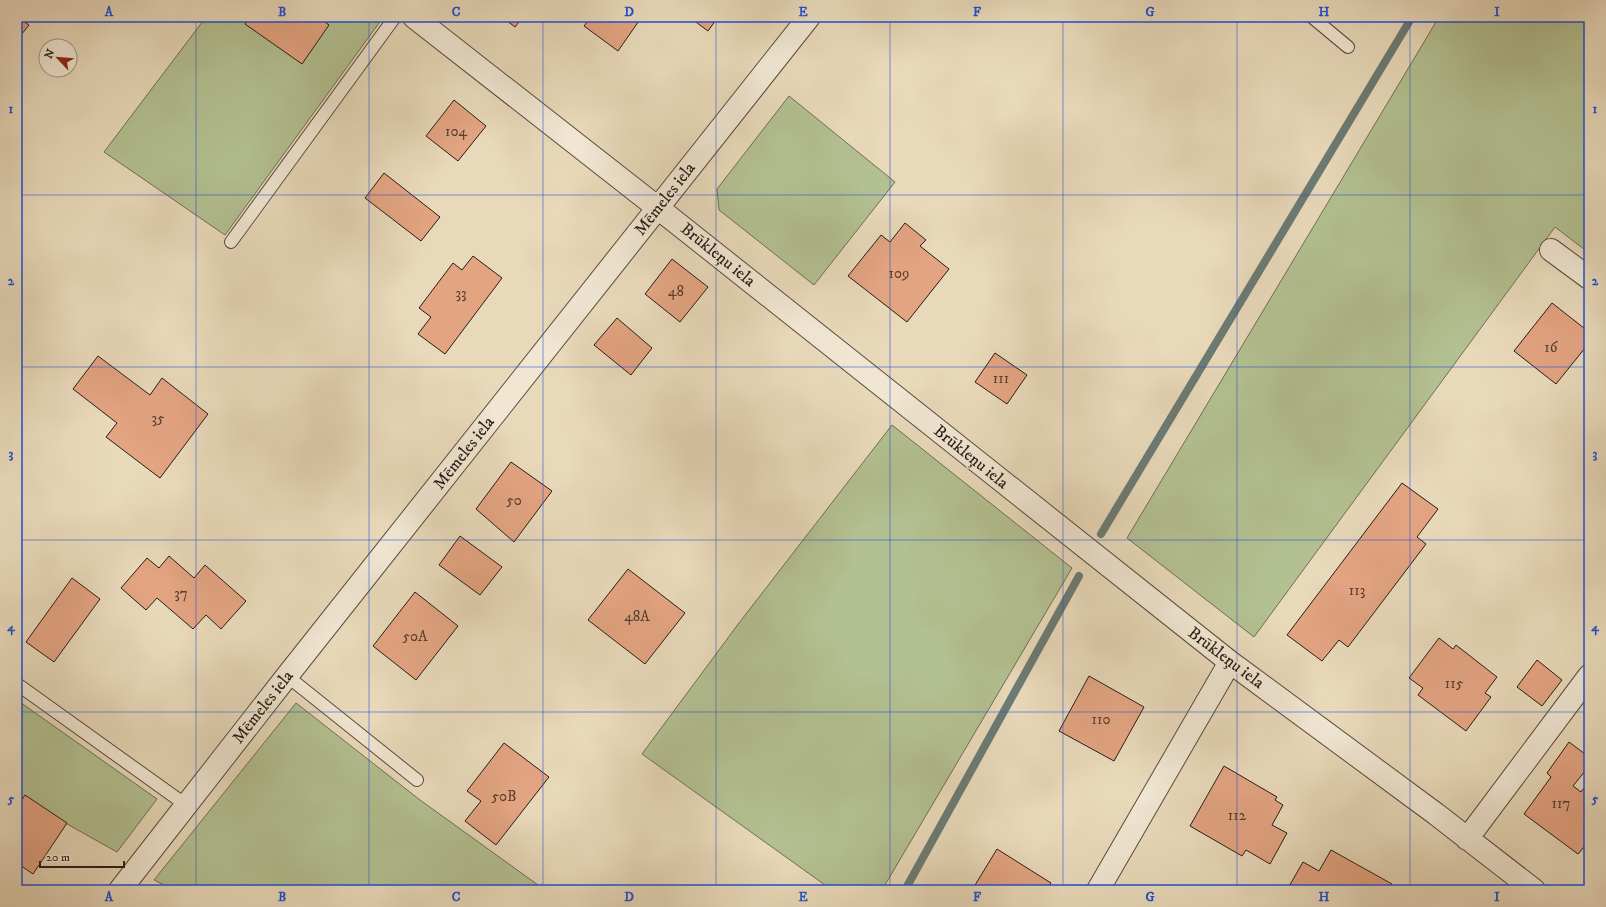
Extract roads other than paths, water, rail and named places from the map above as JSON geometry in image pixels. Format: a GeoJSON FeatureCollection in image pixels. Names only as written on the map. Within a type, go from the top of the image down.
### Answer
{"type":"FeatureCollection","features":[{"type":"Feature","properties":{"kind":"street","name":"Brūkleņu iela"},"geometry":{"type":"LineString","coordinates":[[414,17],[658,208],[1230,662],[1406,791],[1534,890]]}},
{"type":"Feature","properties":{"kind":"street","name":"Mēmeles iela"},"geometry":{"type":"LineString","coordinates":[[120,890],[287,676],[809,17]]}},
{"type":"Feature","properties":{"kind":"street"},"geometry":{"type":"LineString","coordinates":[[1551,250],[1589,278]]}},
{"type":"Feature","properties":{"kind":"street"},"geometry":{"type":"LineString","coordinates":[[1098,890],[1230,662]]}},
{"type":"Feature","properties":{"kind":"street"},"geometry":{"type":"LineString","coordinates":[[1468,839],[1589,676]]}},
{"type":"Feature","properties":{"kind":"lane"},"geometry":{"type":"LineString","coordinates":[[231,242],[396,17]]}},
{"type":"Feature","properties":{"kind":"lane"},"geometry":{"type":"LineString","coordinates":[[1312,17],[1348,48]]}},
{"type":"Feature","properties":{"kind":"lane"},"geometry":{"type":"LineString","coordinates":[[287,676],[417,780]]}},
{"type":"Feature","properties":{"kind":"lane"},"geometry":{"type":"LineString","coordinates":[[17,684],[186,805]]}},
{"type":"Feature","properties":{"kind":"waterway"},"geometry":{"type":"LineString","coordinates":[[1101,534],[1412,17]]}},
{"type":"Feature","properties":{"kind":"waterway"},"geometry":{"type":"LineString","coordinates":[[905,890],[1079,576]]}}]}
